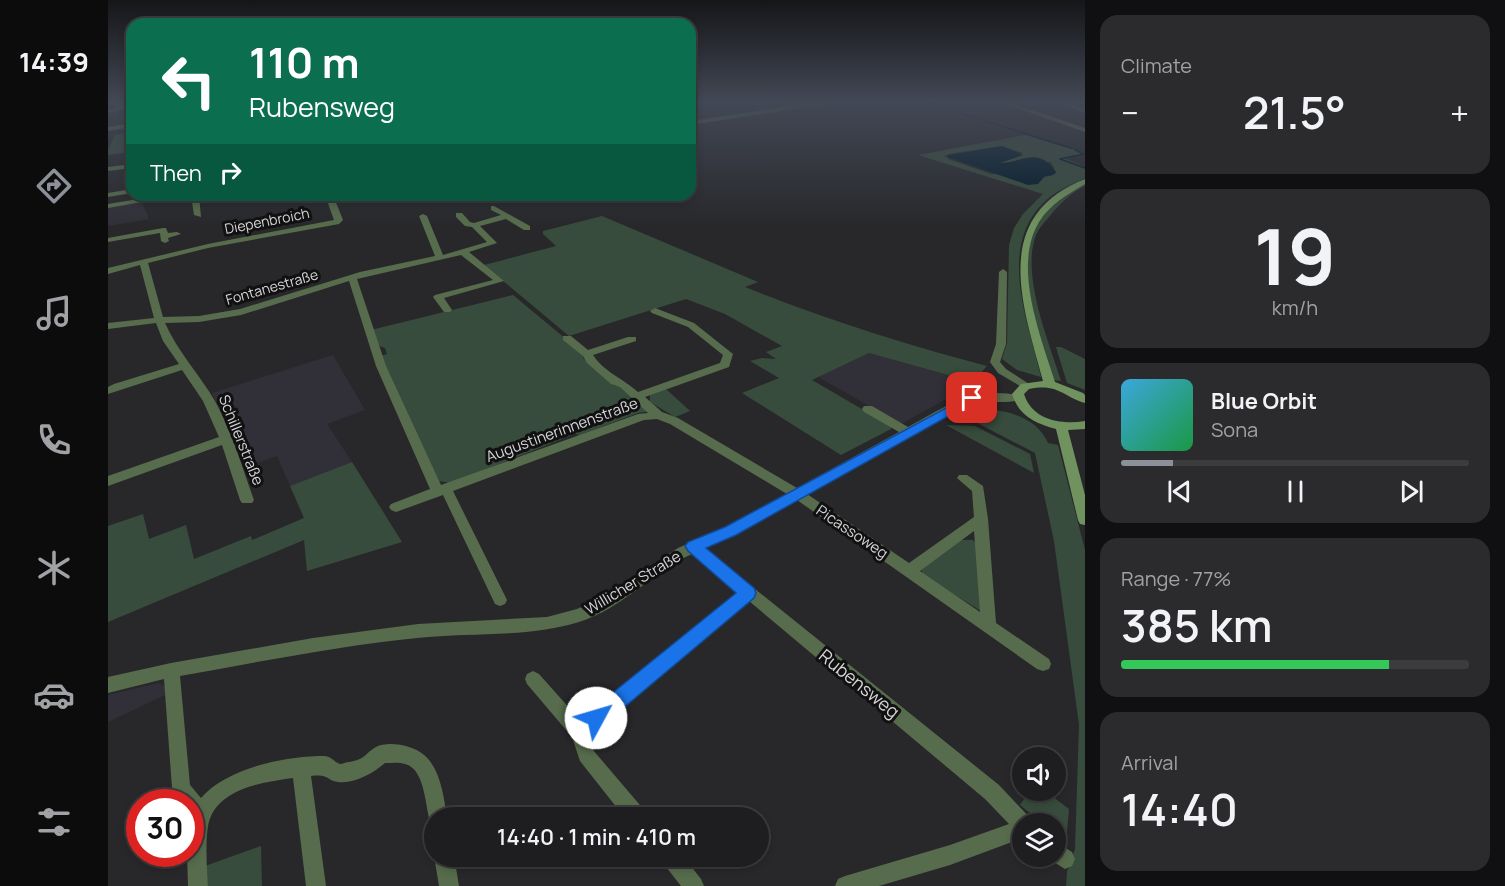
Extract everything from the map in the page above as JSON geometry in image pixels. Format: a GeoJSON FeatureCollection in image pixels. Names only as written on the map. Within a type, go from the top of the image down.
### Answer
{"type":"FeatureCollection","features":[{"type":"Feature","properties":{"kind":"main road"},"geometry":{"type":"LineString","coordinates":[[1050,385],[1026,293],[1023,253],[1029,231],[1042,212],[1060,195],[1085,181]]}},
{"type":"Feature","properties":{"kind":"main road"},"geometry":{"type":"LineString","coordinates":[[1084,398],[1064,388],[1050,385],[1025,386],[1019,391],[1018,398],[1022,406],[1032,415],[1061,426],[1085,425]]}},
{"type":"Feature","properties":{"kind":"main road"},"geometry":{"type":"LineString","coordinates":[[1061,426],[1085,520]]}},
{"type":"Feature","properties":{"kind":"street"},"geometry":{"type":"LineString","coordinates":[[108,170],[126,167]]}},
{"type":"Feature","properties":{"kind":"street"},"geometry":{"type":"LineString","coordinates":[[108,195],[126,192]]}},
{"type":"Feature","properties":{"kind":"street"},"geometry":{"type":"LineString","coordinates":[[108,206],[139,201]]}},
{"type":"Feature","properties":{"kind":"street"},"geometry":{"type":"LineString","coordinates":[[196,201],[198,215]]}},
{"type":"Feature","properties":{"kind":"street","name":"Diepenbroich"},"geometry":{"type":"LineString","coordinates":[[144,263],[208,246],[336,222],[339,220],[331,201]]}},
{"type":"Feature","properties":{"kind":"street"},"geometry":{"type":"LineString","coordinates":[[494,208],[527,228]]}},
{"type":"Feature","properties":{"kind":"street","name":"Fontanestraße"},"geometry":{"type":"LineString","coordinates":[[108,326],[159,320],[199,319],[241,312],[352,278],[440,258],[492,243],[474,225],[468,224],[459,215]]}},
{"type":"Feature","properties":{"kind":"street"},"geometry":{"type":"LineString","coordinates":[[423,216],[440,258]]}},
{"type":"Feature","properties":{"kind":"street"},"geometry":{"type":"LineString","coordinates":[[474,225],[507,216]]}},
{"type":"Feature","properties":{"kind":"street"},"geometry":{"type":"LineString","coordinates":[[108,240],[163,230],[164,239],[177,234]]}},
{"type":"Feature","properties":{"kind":"street"},"geometry":{"type":"LineString","coordinates":[[447,310],[438,297],[500,281],[463,252]]}},
{"type":"Feature","properties":{"kind":"street"},"geometry":{"type":"LineString","coordinates":[[108,271],[144,263]]}},
{"type":"Feature","properties":{"kind":"street","name":"Schillerstraße"},"geometry":{"type":"LineString","coordinates":[[144,263],[159,320],[168,341],[209,401],[226,440],[247,500]]}},
{"type":"Feature","properties":{"kind":"street"},"geometry":{"type":"LineString","coordinates":[[1003,272],[1001,344],[995,362],[1002,370],[1025,386]]}},
{"type":"Feature","properties":{"kind":"street"},"geometry":{"type":"LineString","coordinates":[[352,278],[381,366],[398,405],[500,600]]}},
{"type":"Feature","properties":{"kind":"street"},"geometry":{"type":"LineString","coordinates":[[636,396],[725,365],[728,354],[691,325],[655,311]]}},
{"type":"Feature","properties":{"kind":"street"},"geometry":{"type":"LineString","coordinates":[[567,338],[615,382],[658,415]]}},
{"type":"Feature","properties":{"kind":"street"},"geometry":{"type":"LineString","coordinates":[[587,354],[632,339]]}},
{"type":"Feature","properties":{"kind":"street"},"geometry":{"type":"LineString","coordinates":[[108,391],[184,366]]}},
{"type":"Feature","properties":{"kind":"street","name":"Willicher Straße"},"geometry":{"type":"LineString","coordinates":[[108,685],[171,670],[301,647],[407,632],[562,621],[580,615],[615,597],[693,546],[730,531],[972,398],[1018,398]]}},
{"type":"Feature","properties":{"kind":"street"},"geometry":{"type":"LineString","coordinates":[[867,409],[907,432]]}},
{"type":"Feature","properties":{"kind":"street","name":"Augustinerinnenstraße"},"geometry":{"type":"LineString","coordinates":[[396,507],[642,417],[658,415],[674,421],[796,494]]}},
{"type":"Feature","properties":{"kind":"street"},"geometry":{"type":"LineString","coordinates":[[108,481],[226,440]]}},
{"type":"Feature","properties":{"kind":"street"},"geometry":{"type":"LineString","coordinates":[[963,478],[978,489],[989,627]]}},
{"type":"Feature","properties":{"kind":"street","name":"Picassoweg"},"geometry":{"type":"LineString","coordinates":[[796,494],[1042,664]]}},
{"type":"Feature","properties":{"kind":"street"},"geometry":{"type":"LineString","coordinates":[[909,571],[981,519]]}},
{"type":"Feature","properties":{"kind":"street","name":"Rubensweg"},"geometry":{"type":"LineString","coordinates":[[693,546],[992,792],[1012,814]]}},
{"type":"Feature","properties":{"kind":"street"},"geometry":{"type":"LineString","coordinates":[[579,732],[748,593]]}},
{"type":"Feature","properties":{"kind":"street"},"geometry":{"type":"LineString","coordinates":[[171,670],[182,789]]}},
{"type":"Feature","properties":{"kind":"street"},"geometry":{"type":"LineString","coordinates":[[533,680],[579,732],[586,755],[629,807]]}},
{"type":"Feature","properties":{"kind":"street"},"geometry":{"type":"LineString","coordinates":[[204,809],[224,789],[247,777],[326,765],[338,773],[366,768],[382,754],[409,756],[421,765],[432,786],[436,807]]}},
{"type":"Feature","properties":{"kind":"street"},"geometry":{"type":"LineString","coordinates":[[301,769],[316,886]]}},
{"type":"Feature","properties":{"kind":"street"},"geometry":{"type":"LineString","coordinates":[[845,886],[950,855],[1012,830]]}},
{"type":"Feature","properties":{"kind":"street"},"geometry":{"type":"LineString","coordinates":[[196,867],[198,886]]}},
{"type":"Feature","properties":{"kind":"street"},"geometry":{"type":"LineString","coordinates":[[446,867],[449,886]]}},
{"type":"Feature","properties":{"kind":"street"},"geometry":{"type":"LineString","coordinates":[[679,867],[694,886]]}},
{"type":"Feature","properties":{"kind":"shaded area"},"geometry":{"type":"Polygon","coordinates":[[[142,202],[149,219],[108,226],[108,207],[142,202]]]}},
{"type":"Feature","properties":{"kind":"shaded area"},"geometry":{"type":"Polygon","coordinates":[[[869,353],[973,382],[901,424],[818,377],[869,353]]]}},
{"type":"Feature","properties":{"kind":"shaded area"},"geometry":{"type":"Polygon","coordinates":[[[333,355],[365,410],[327,424],[352,462],[290,486],[277,456],[248,466],[222,402],[216,401],[212,393],[333,355]]]}},
{"type":"Feature","properties":{"kind":"shaded area"},"geometry":{"type":"Polygon","coordinates":[[[159,683],[166,687],[167,694],[108,722],[108,695],[159,683]]]}},
{"type":"Feature","properties":{"kind":"green space"},"geometry":{"type":"Polygon","coordinates":[[[111,143],[126,143],[126,153],[108,155],[111,143]]]}},
{"type":"Feature","properties":{"kind":"green space"},"geometry":{"type":"Polygon","coordinates":[[[980,143],[1053,143],[1085,153],[1066,159],[1085,167],[1085,178],[1056,193],[1041,205],[1028,224],[1021,244],[1020,288],[1041,377],[1017,370],[1002,359],[1007,343],[1009,245],[1014,228],[1023,214],[1043,194],[918,155],[980,143]],[[1002,146],[948,154],[948,159],[991,174],[1052,176],[1054,168],[1051,162],[1000,163],[1023,153],[1002,146]]]}},
{"type":"Feature","properties":{"kind":"green space"},"geometry":{"type":"Polygon","coordinates":[[[1085,183],[1085,186],[1060,204],[1040,227],[1032,254],[1034,291],[1061,381],[1054,380],[1037,323],[1028,282],[1027,262],[1030,243],[1040,218],[1057,201],[1085,183]]]}},
{"type":"Feature","properties":{"kind":"green space"},"geometry":{"type":"Polygon","coordinates":[[[602,216],[758,282],[745,287],[775,299],[864,330],[987,366],[973,382],[869,353],[812,380],[891,426],[891,429],[841,455],[742,393],[779,378],[750,361],[762,358],[776,359],[766,352],[782,346],[725,314],[686,299],[569,336],[484,265],[556,246],[543,234],[543,231],[602,216]]]}},
{"type":"Feature","properties":{"kind":"green space"},"geometry":{"type":"Polygon","coordinates":[[[513,295],[584,354],[583,358],[615,386],[620,385],[651,411],[638,413],[580,435],[575,434],[451,483],[439,481],[383,365],[380,356],[387,354],[385,348],[379,346],[371,330],[513,295]]]}},
{"type":"Feature","properties":{"kind":"green space"},"geometry":{"type":"Polygon","coordinates":[[[1056,347],[1061,347],[1085,359],[1085,390],[1067,383],[1056,347]]]}},
{"type":"Feature","properties":{"kind":"green space"},"geometry":{"type":"Polygon","coordinates":[[[666,389],[690,411],[675,417],[650,402],[650,395],[666,389]]]}},
{"type":"Feature","properties":{"kind":"green space"},"geometry":{"type":"Polygon","coordinates":[[[985,409],[1022,417],[1037,427],[1048,443],[1058,445],[1085,550],[1085,886],[1066,886],[1067,872],[1075,849],[1079,725],[1054,541],[1035,453],[964,416],[974,410],[985,409]]]}},
{"type":"Feature","properties":{"kind":"green space"},"geometry":{"type":"Polygon","coordinates":[[[946,425],[975,426],[1030,454],[1034,473],[946,425]]]}},
{"type":"Feature","properties":{"kind":"green space"},"geometry":{"type":"Polygon","coordinates":[[[352,462],[402,542],[307,571],[304,540],[108,622],[108,526],[143,514],[149,539],[186,525],[194,559],[251,536],[252,540],[304,518],[290,486],[352,462]]]}},
{"type":"Feature","properties":{"kind":"green space"},"geometry":{"type":"Polygon","coordinates":[[[960,540],[973,540],[981,549],[981,611],[923,575],[921,568],[960,540]]]}},
{"type":"Feature","properties":{"kind":"green space"},"geometry":{"type":"Polygon","coordinates":[[[1023,801],[1058,801],[1069,809],[1066,842],[1066,813],[1030,813],[1020,805],[1023,801]]]}},
{"type":"Feature","properties":{"kind":"green space"},"geometry":{"type":"Polygon","coordinates":[[[261,846],[262,886],[208,886],[205,866],[261,846]]]}},
{"type":"Feature","properties":{"kind":"water"},"geometry":{"type":"Polygon","coordinates":[[[1002,146],[1023,155],[1000,163],[1037,157],[1049,164],[1056,172],[1055,174],[1044,177],[1038,184],[1028,185],[944,156],[1002,146]]]}},
{"type":"Feature","properties":{"kind":"waterway"},"geometry":{"type":"LineString","coordinates":[[1056,143],[1071,148]]}},
{"type":"Feature","properties":{"kind":"waterway"},"geometry":{"type":"LineString","coordinates":[[1075,150],[1084,154],[1060,159],[1085,168]]}},
{"type":"Feature","properties":{"kind":"route"},"geometry":{"type":"LineString","coordinates":[[596,718],[748,593],[693,546],[730,531],[972,398]]}}]}
